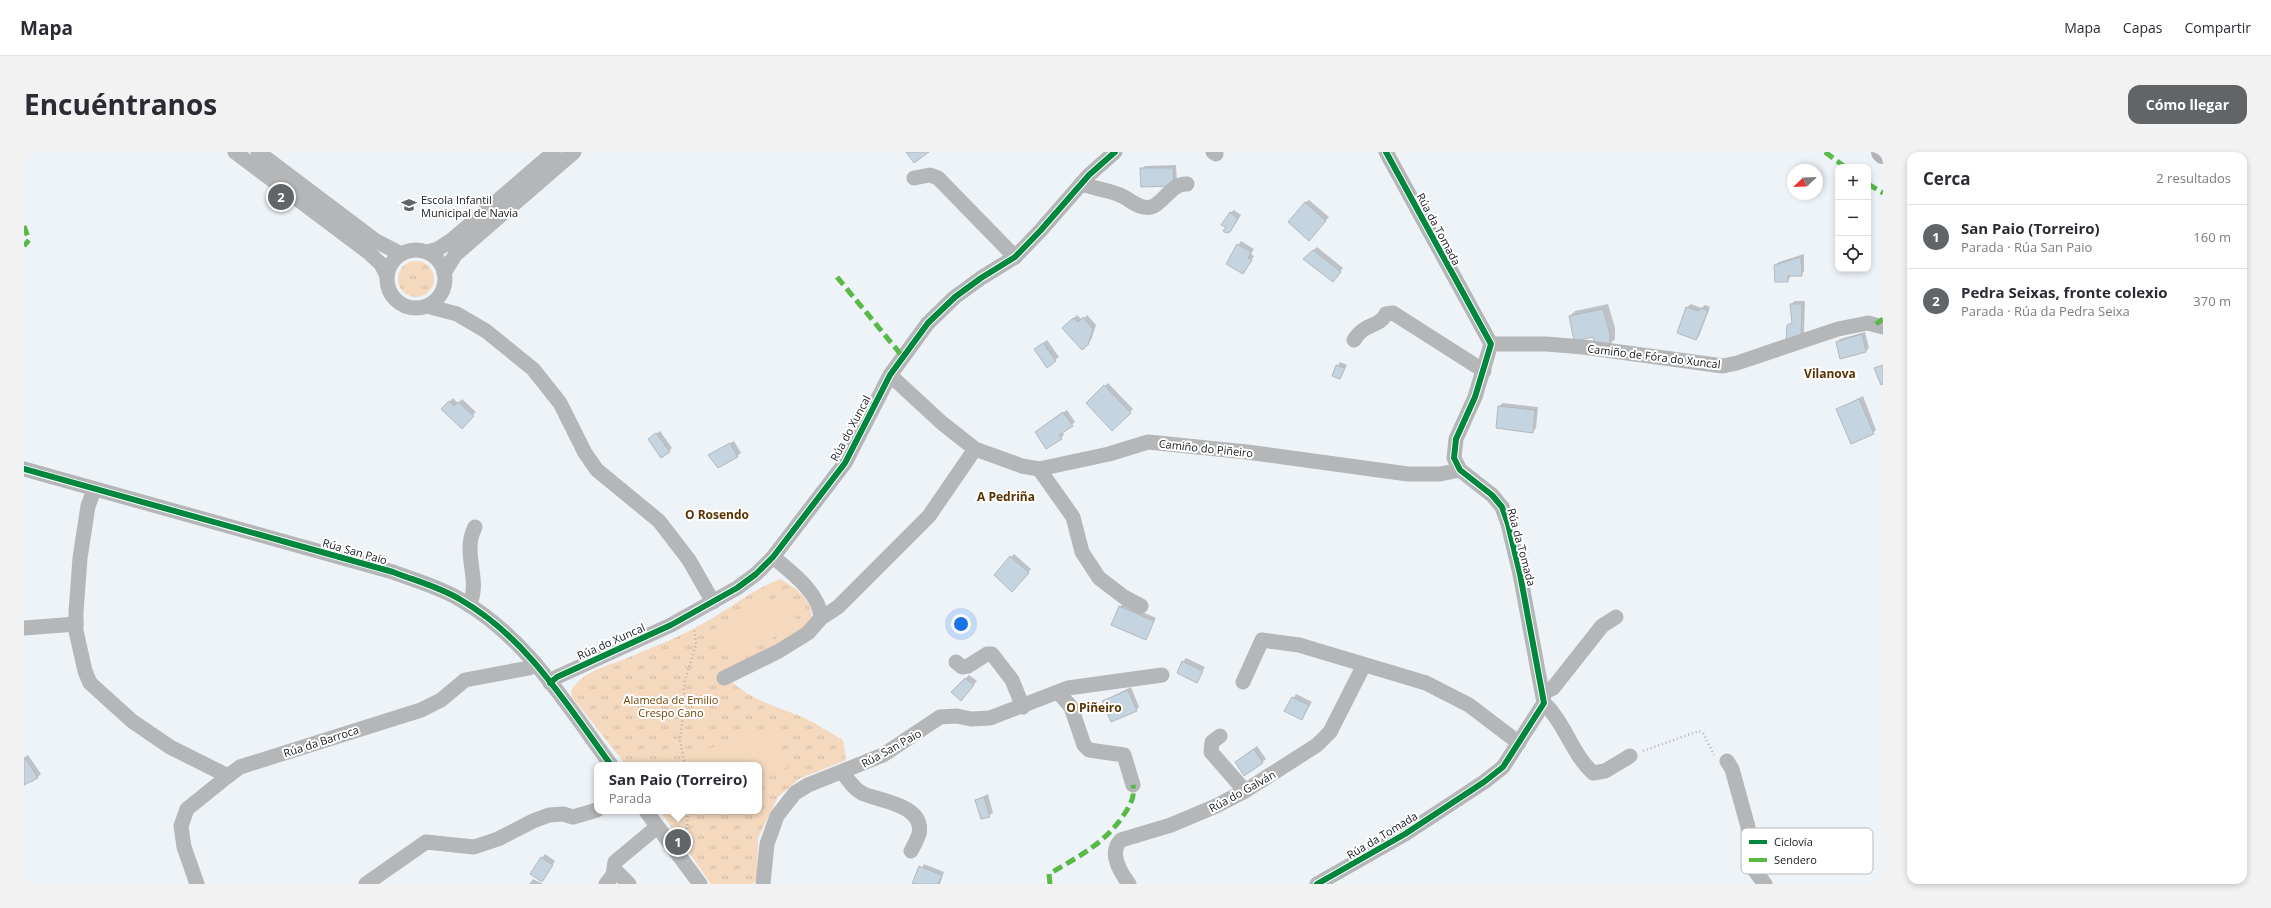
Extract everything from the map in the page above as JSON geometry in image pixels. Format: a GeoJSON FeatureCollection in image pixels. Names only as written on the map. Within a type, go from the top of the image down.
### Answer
{"type":"FeatureCollection","features":[{"type":"Feature","properties":{"kind":"street"},"geometry":{"type":"LineString","coordinates":[[235,152],[368,252],[381,264],[387,276],[392,295],[399,303],[408,307],[417,308],[427,306],[435,302],[455,255],[574,152]]}},
{"type":"Feature","properties":{"kind":"street"},"geometry":{"type":"LineString","coordinates":[[258,152],[376,241],[401,254]]}},
{"type":"Feature","properties":{"kind":"street"},"geometry":{"type":"LineString","coordinates":[[387,276],[389,267],[401,254],[414,250],[427,252],[438,249],[453,239],[554,152]]}},
{"type":"Feature","properties":{"kind":"street","name":"Rúa do Xuncal"},"geometry":{"type":"LineString","coordinates":[[550,683],[557,677],[664,628],[713,602],[756,574],[773,557],[845,463],[890,375],[928,323],[944,307],[981,278],[1015,257],[1081,184],[1115,152]]}},
{"type":"Feature","properties":{"kind":"street","name":"Rúa da Tomada"},"geometry":{"type":"LineString","coordinates":[[1386,152],[1491,344]]}},
{"type":"Feature","properties":{"kind":"street"},"geometry":{"type":"LineString","coordinates":[[914,178],[930,175],[938,178],[1015,257]]}},
{"type":"Feature","properties":{"kind":"street"},"geometry":{"type":"LineString","coordinates":[[1081,184],[1120,195],[1134,204],[1149,207],[1155,205],[1174,189],[1187,184]]}},
{"type":"Feature","properties":{"kind":"street"},"geometry":{"type":"LineString","coordinates":[[427,252],[438,261],[457,314]]}},
{"type":"Feature","properties":{"kind":"street"},"geometry":{"type":"LineString","coordinates":[[427,306],[457,314],[486,331],[542,378],[560,403],[585,453],[598,470],[659,521],[689,560],[713,602]]}},
{"type":"Feature","properties":{"kind":"street"},"geometry":{"type":"LineString","coordinates":[[1354,340],[1360,330],[1383,320],[1386,314],[1393,313],[1484,371]]}},
{"type":"Feature","properties":{"kind":"street","name":"Camiño de Fóra do Xuncal"},"geometry":{"type":"LineString","coordinates":[[1491,344],[1546,344],[1583,347],[1723,366],[1737,364],[1838,329],[1868,323],[1883,327]]}},
{"type":"Feature","properties":{"kind":"street"},"geometry":{"type":"LineString","coordinates":[[1460,470],[1454,458],[1456,439],[1475,398],[1491,344]]}},
{"type":"Feature","properties":{"kind":"street","name":"Camiño do Piñeiro"},"geometry":{"type":"LineString","coordinates":[[890,375],[942,423],[975,449],[1022,466],[1039,469],[1109,454],[1148,442],[1247,452],[1408,474],[1440,474],[1460,470]]}},
{"type":"Feature","properties":{"kind":"street"},"geometry":{"type":"LineString","coordinates":[[724,678],[779,651],[808,633],[821,618],[838,607],[929,516],[975,449]]}},
{"type":"Feature","properties":{"kind":"street","name":"Rúa San Paio"},"geometry":{"type":"LineString","coordinates":[[24,469],[94,490],[393,572],[447,593],[469,605],[510,636],[535,663],[610,762]]}},
{"type":"Feature","properties":{"kind":"street"},"geometry":{"type":"LineString","coordinates":[[1039,469],[1073,517],[1082,552],[1099,578],[1124,597],[1141,606]]}},
{"type":"Feature","properties":{"kind":"street","name":"Rúa da Tomada"},"geometry":{"type":"LineString","coordinates":[[1460,470],[1492,495],[1502,507],[1520,574],[1544,698],[1585,766],[1593,773],[1605,771],[1630,756]]}},
{"type":"Feature","properties":{"kind":"street"},"geometry":{"type":"LineString","coordinates":[[94,490],[88,506],[80,558],[76,624],[85,671],[94,687],[132,721],[170,746],[228,776]]}},
{"type":"Feature","properties":{"kind":"street"},"geometry":{"type":"LineString","coordinates":[[469,605],[474,592],[469,544],[475,526]]}},
{"type":"Feature","properties":{"kind":"street"},"geometry":{"type":"LineString","coordinates":[[773,557],[790,572],[814,598],[821,608],[821,618]]}},
{"type":"Feature","properties":{"kind":"street","name":"Rúa da Tomada"},"geometry":{"type":"LineString","coordinates":[[1317,884],[1405,834],[1484,782],[1504,767],[1544,698],[1579,657],[1602,626],[1616,617]]}},
{"type":"Feature","properties":{"kind":"street"},"geometry":{"type":"LineString","coordinates":[[24,628],[76,624]]}},
{"type":"Feature","properties":{"kind":"street"},"geometry":{"type":"LineString","coordinates":[[1244,682],[1262,640],[1299,645],[1426,683],[1469,705],[1519,743]]}},
{"type":"Feature","properties":{"kind":"street"},"geometry":{"type":"LineString","coordinates":[[956,662],[962,667],[987,654],[992,654],[1012,680],[1023,707]]}},
{"type":"Feature","properties":{"kind":"street","name":"Rúa da Barroca"},"geometry":{"type":"LineString","coordinates":[[197,884],[184,847],[181,826],[187,809],[240,767],[421,710],[442,700],[465,680],[529,668],[535,663]]}},
{"type":"Feature","properties":{"kind":"street","name":"Rúa do Galván"},"geometry":{"type":"LineString","coordinates":[[1129,884],[1115,856],[1118,843],[1121,840],[1186,820],[1245,791],[1324,739],[1330,732],[1364,665]]}},
{"type":"Feature","properties":{"kind":"street","name":"Rúa San Paio"},"geometry":{"type":"LineString","coordinates":[[763,884],[770,830],[786,803],[808,785],[883,755],[940,717],[957,716],[971,719],[990,718],[1023,707],[1068,688],[1162,675]]}},
{"type":"Feature","properties":{"kind":"street"},"geometry":{"type":"LineString","coordinates":[[1059,693],[1071,707],[1084,745],[1089,750],[1124,755],[1133,785]]}},
{"type":"Feature","properties":{"kind":"street"},"geometry":{"type":"LineString","coordinates":[[1220,736],[1212,742],[1211,752],[1245,791]]}},
{"type":"Feature","properties":{"kind":"street"},"geometry":{"type":"LineString","coordinates":[[1728,761],[1732,770],[1748,828]]}},
{"type":"Feature","properties":{"kind":"street"},"geometry":{"type":"LineString","coordinates":[[842,772],[854,787],[863,793],[898,803],[908,810],[918,823],[919,833],[911,851]]}},
{"type":"Feature","properties":{"kind":"street"},"geometry":{"type":"LineString","coordinates":[[366,884],[426,842],[434,842],[453,847],[474,847],[498,839],[533,821],[549,815],[562,814],[573,817],[594,811]]}},
{"type":"Feature","properties":{"kind":"street"},"geometry":{"type":"LineString","coordinates":[[648,814],[700,884]]}},
{"type":"Feature","properties":{"kind":"street"},"geometry":{"type":"LineString","coordinates":[[606,884],[615,870],[616,862],[657,826]]}},
{"type":"Feature","properties":{"kind":"street"},"geometry":{"type":"LineString","coordinates":[[615,870],[629,884]]}},
{"type":"Feature","properties":{"kind":"street"},"geometry":{"type":"LineString","coordinates":[[1757,874],[1765,884]]}},
{"type":"Feature","properties":{"kind":"path"},"geometry":{"type":"LineString","coordinates":[[684,762],[680,741],[684,716],[684,684],[696,644],[694,629]]}},
{"type":"Feature","properties":{"kind":"path"},"geometry":{"type":"LineString","coordinates":[[1630,756],[1658,744],[1699,731],[1703,733],[1713,754],[1728,761]]}},
{"type":"Feature","properties":{"kind":"path"},"geometry":{"type":"LineString","coordinates":[[686,845],[688,814]]}},
{"type":"Feature","properties":{"kind":"green space"},"geometry":{"type":"Polygon","coordinates":[[[420,261],[429,266],[433,272],[433,286],[429,292],[420,297],[412,297],[403,292],[399,286],[398,275],[403,266],[409,262],[420,261]]]}},
{"type":"Feature","properties":{"kind":"green space","name":"Alameda de Emilio Crespo Cano"},"geometry":{"type":"Polygon","coordinates":[[[780,579],[797,590],[807,601],[810,607],[812,620],[805,628],[723,673],[749,694],[768,704],[805,718],[843,740],[846,760],[799,779],[778,797],[758,838],[757,880],[752,884],[711,884],[662,814],[762,814],[762,762],[624,762],[572,697],[571,691],[581,679],[595,670],[682,635],[780,579]]]}},
{"type":"Feature","properties":{"kind":"green space"},"geometry":{"type":"Polygon","coordinates":[[[782,594],[798,624],[730,661],[714,631],[782,594]]]}},
{"type":"Feature","properties":{"kind":"green space"},"geometry":{"type":"Polygon","coordinates":[[[773,725],[788,767],[762,777],[762,762],[695,762],[692,755],[773,725]]]}},
{"type":"Feature","properties":{"kind":"building"},"geometry":{"type":"Polygon","coordinates":[[[906,152],[929,152],[914,163],[906,152]]]}},
{"type":"Feature","properties":{"kind":"building"},"geometry":{"type":"Polygon","coordinates":[[[1140,168],[1173,168],[1174,186],[1141,187],[1140,168]]]}},
{"type":"Feature","properties":{"kind":"building"},"geometry":{"type":"Polygon","coordinates":[[[1305,202],[1326,221],[1309,241],[1288,222],[1305,202]]]}},
{"type":"Feature","properties":{"kind":"building"},"geometry":{"type":"Polygon","coordinates":[[[1230,212],[1238,219],[1230,232],[1226,233],[1223,231],[1226,227],[1221,225],[1230,212]]]}},
{"type":"Feature","properties":{"kind":"building"},"geometry":{"type":"Polygon","coordinates":[[[1237,244],[1251,252],[1248,258],[1252,260],[1243,274],[1226,264],[1237,244]]]}},
{"type":"Feature","properties":{"kind":"building"},"geometry":{"type":"Polygon","coordinates":[[[1313,250],[1341,272],[1333,282],[1303,259],[1313,250]]]}},
{"type":"Feature","properties":{"kind":"building"},"geometry":{"type":"Polygon","coordinates":[[[1801,257],[1802,276],[1788,276],[1788,282],[1775,282],[1774,265],[1801,257]]]}},
{"type":"Feature","properties":{"kind":"building"},"geometry":{"type":"Polygon","coordinates":[[[1790,304],[1802,304],[1801,337],[1786,342],[1787,325],[1792,323],[1790,304]]]}},
{"type":"Feature","properties":{"kind":"building"},"geometry":{"type":"Polygon","coordinates":[[[1686,307],[1699,311],[1700,308],[1708,311],[1696,340],[1677,333],[1686,307]]]}},
{"type":"Feature","properties":{"kind":"building"},"geometry":{"type":"Polygon","coordinates":[[[1603,309],[1610,334],[1610,345],[1594,343],[1593,337],[1574,341],[1569,316],[1603,309]]]}},
{"type":"Feature","properties":{"kind":"building"},"geometry":{"type":"Polygon","coordinates":[[[1083,317],[1093,329],[1088,345],[1082,350],[1062,328],[1073,318],[1078,322],[1083,317]]]}},
{"type":"Feature","properties":{"kind":"building"},"geometry":{"type":"Polygon","coordinates":[[[1862,334],[1866,352],[1840,359],[1836,342],[1862,334]]]}},
{"type":"Feature","properties":{"kind":"building"},"geometry":{"type":"Polygon","coordinates":[[[1043,343],[1056,361],[1047,368],[1034,349],[1043,343]]]}},
{"type":"Feature","properties":{"kind":"building"},"geometry":{"type":"Polygon","coordinates":[[[1336,365],[1345,368],[1340,379],[1332,376],[1336,365]]]}},
{"type":"Feature","properties":{"kind":"building"},"geometry":{"type":"Polygon","coordinates":[[[1883,365],[1883,384],[1881,385],[1874,368],[1883,365]]]}},
{"type":"Feature","properties":{"kind":"building"},"geometry":{"type":"Polygon","coordinates":[[[1104,385],[1131,413],[1112,431],[1086,403],[1104,385]]]}},
{"type":"Feature","properties":{"kind":"building"},"geometry":{"type":"Polygon","coordinates":[[[1859,399],[1874,434],[1851,444],[1836,409],[1859,399]]]}},
{"type":"Feature","properties":{"kind":"building"},"geometry":{"type":"Polygon","coordinates":[[[449,401],[454,406],[458,402],[474,416],[462,429],[441,409],[449,401]]]}},
{"type":"Feature","properties":{"kind":"building"},"geometry":{"type":"Polygon","coordinates":[[[1498,406],[1535,410],[1533,433],[1496,428],[1498,406]]]}},
{"type":"Feature","properties":{"kind":"building"},"geometry":{"type":"Polygon","coordinates":[[[1063,412],[1073,426],[1059,435],[1062,439],[1046,449],[1035,432],[1063,412]]]}},
{"type":"Feature","properties":{"kind":"building"},"geometry":{"type":"Polygon","coordinates":[[[656,433],[670,452],[661,458],[648,439],[656,433]]]}},
{"type":"Feature","properties":{"kind":"building"},"geometry":{"type":"Polygon","coordinates":[[[730,443],[738,457],[718,468],[708,455],[730,443]]]}},
{"type":"Feature","properties":{"kind":"building"},"geometry":{"type":"Polygon","coordinates":[[[1010,556],[1029,573],[1012,592],[994,575],[1010,556]]]}},
{"type":"Feature","properties":{"kind":"building"},"geometry":{"type":"Polygon","coordinates":[[[1119,606],[1154,621],[1146,640],[1111,625],[1119,606]]]}},
{"type":"Feature","properties":{"kind":"building"},"geometry":{"type":"Polygon","coordinates":[[[1182,661],[1203,671],[1197,683],[1177,673],[1182,661]]]}},
{"type":"Feature","properties":{"kind":"building"},"geometry":{"type":"Polygon","coordinates":[[[965,678],[974,685],[961,701],[951,692],[965,678]]]}},
{"type":"Feature","properties":{"kind":"building"},"geometry":{"type":"Polygon","coordinates":[[[1128,690],[1137,711],[1111,722],[1102,701],[1128,690]]]}},
{"type":"Feature","properties":{"kind":"building"},"geometry":{"type":"Polygon","coordinates":[[[1292,697],[1309,705],[1302,720],[1284,711],[1292,697]]]}},
{"type":"Feature","properties":{"kind":"building"},"geometry":{"type":"Polygon","coordinates":[[[1254,749],[1263,763],[1244,776],[1235,762],[1254,749]]]}},
{"type":"Feature","properties":{"kind":"building"},"geometry":{"type":"Polygon","coordinates":[[[24,758],[38,778],[24,785],[24,758]]]}},
{"type":"Feature","properties":{"kind":"building"},"geometry":{"type":"Polygon","coordinates":[[[984,797],[990,817],[981,819],[975,800],[984,797]]]}},
{"type":"Feature","properties":{"kind":"building"},"geometry":{"type":"Polygon","coordinates":[[[541,857],[553,865],[542,882],[530,874],[541,857]]]}},
{"type":"Feature","properties":{"kind":"building"},"geometry":{"type":"Polygon","coordinates":[[[919,866],[942,875],[938,884],[912,884],[919,866]]]}},
{"type":"Feature","properties":{"kind":"marked path"},"geometry":{"type":"LineString","coordinates":[[1825,152],[1841,164]]}},
{"type":"Feature","properties":{"kind":"marked path"},"geometry":{"type":"LineString","coordinates":[[1871,186],[1883,193]]}},
{"type":"Feature","properties":{"kind":"marked path"},"geometry":{"type":"LineString","coordinates":[[24,226],[29,240],[24,246]]}},
{"type":"Feature","properties":{"kind":"marked path"},"geometry":{"type":"LineString","coordinates":[[837,277],[903,357]]}},
{"type":"Feature","properties":{"kind":"marked path"},"geometry":{"type":"LineString","coordinates":[[1876,324],[1883,319]]}},
{"type":"Feature","properties":{"kind":"marked path"},"geometry":{"type":"LineString","coordinates":[[1050,884],[1049,874],[1091,848],[1117,824],[1131,803],[1133,796],[1133,785]]}},
{"type":"Feature","properties":{"kind":"cycle path"},"geometry":{"type":"LineString","coordinates":[[550,683],[557,677],[671,625],[737,588],[756,574],[773,557],[845,463],[890,375],[928,323],[955,297],[981,278],[1015,257],[1041,230],[1089,175],[1115,152]]}},
{"type":"Feature","properties":{"kind":"cycle path"},"geometry":{"type":"LineString","coordinates":[[1317,884],[1405,834],[1484,782],[1503,767],[1544,703],[1520,574],[1508,524],[1502,507],[1492,495],[1460,470],[1454,458],[1456,439],[1475,397],[1491,344],[1386,152]]}},
{"type":"Feature","properties":{"kind":"cycle path"},"geometry":{"type":"LineString","coordinates":[[24,469],[393,572],[453,595],[485,616],[506,633],[526,653],[562,696],[609,762]]}},
{"type":"Feature","properties":{"kind":"place","name":"Pedra Seixas, fronte colexio"},"geometry":{"type":"Point","coordinates":[281,197]}},
{"type":"Feature","properties":{"kind":"place","name":"Escola Infantil Municipal de Navia"},"geometry":{"type":"Point","coordinates":[409,205]}},
{"type":"Feature","properties":{"kind":"place","name":"San Paio (Torreiro)"},"geometry":{"type":"Point","coordinates":[678,842]}},
{"type":"Feature","properties":{"kind":"district","name":"Vilanova"},"geometry":{"type":"Point","coordinates":[1830,373]}},
{"type":"Feature","properties":{"kind":"district","name":"A Pedriña"},"geometry":{"type":"Point","coordinates":[1006,496]}},
{"type":"Feature","properties":{"kind":"district","name":"O Rosendo"},"geometry":{"type":"Point","coordinates":[717,514]}},
{"type":"Feature","properties":{"kind":"district","name":"O Piñeiro"},"geometry":{"type":"Point","coordinates":[1094,707]}}]}
